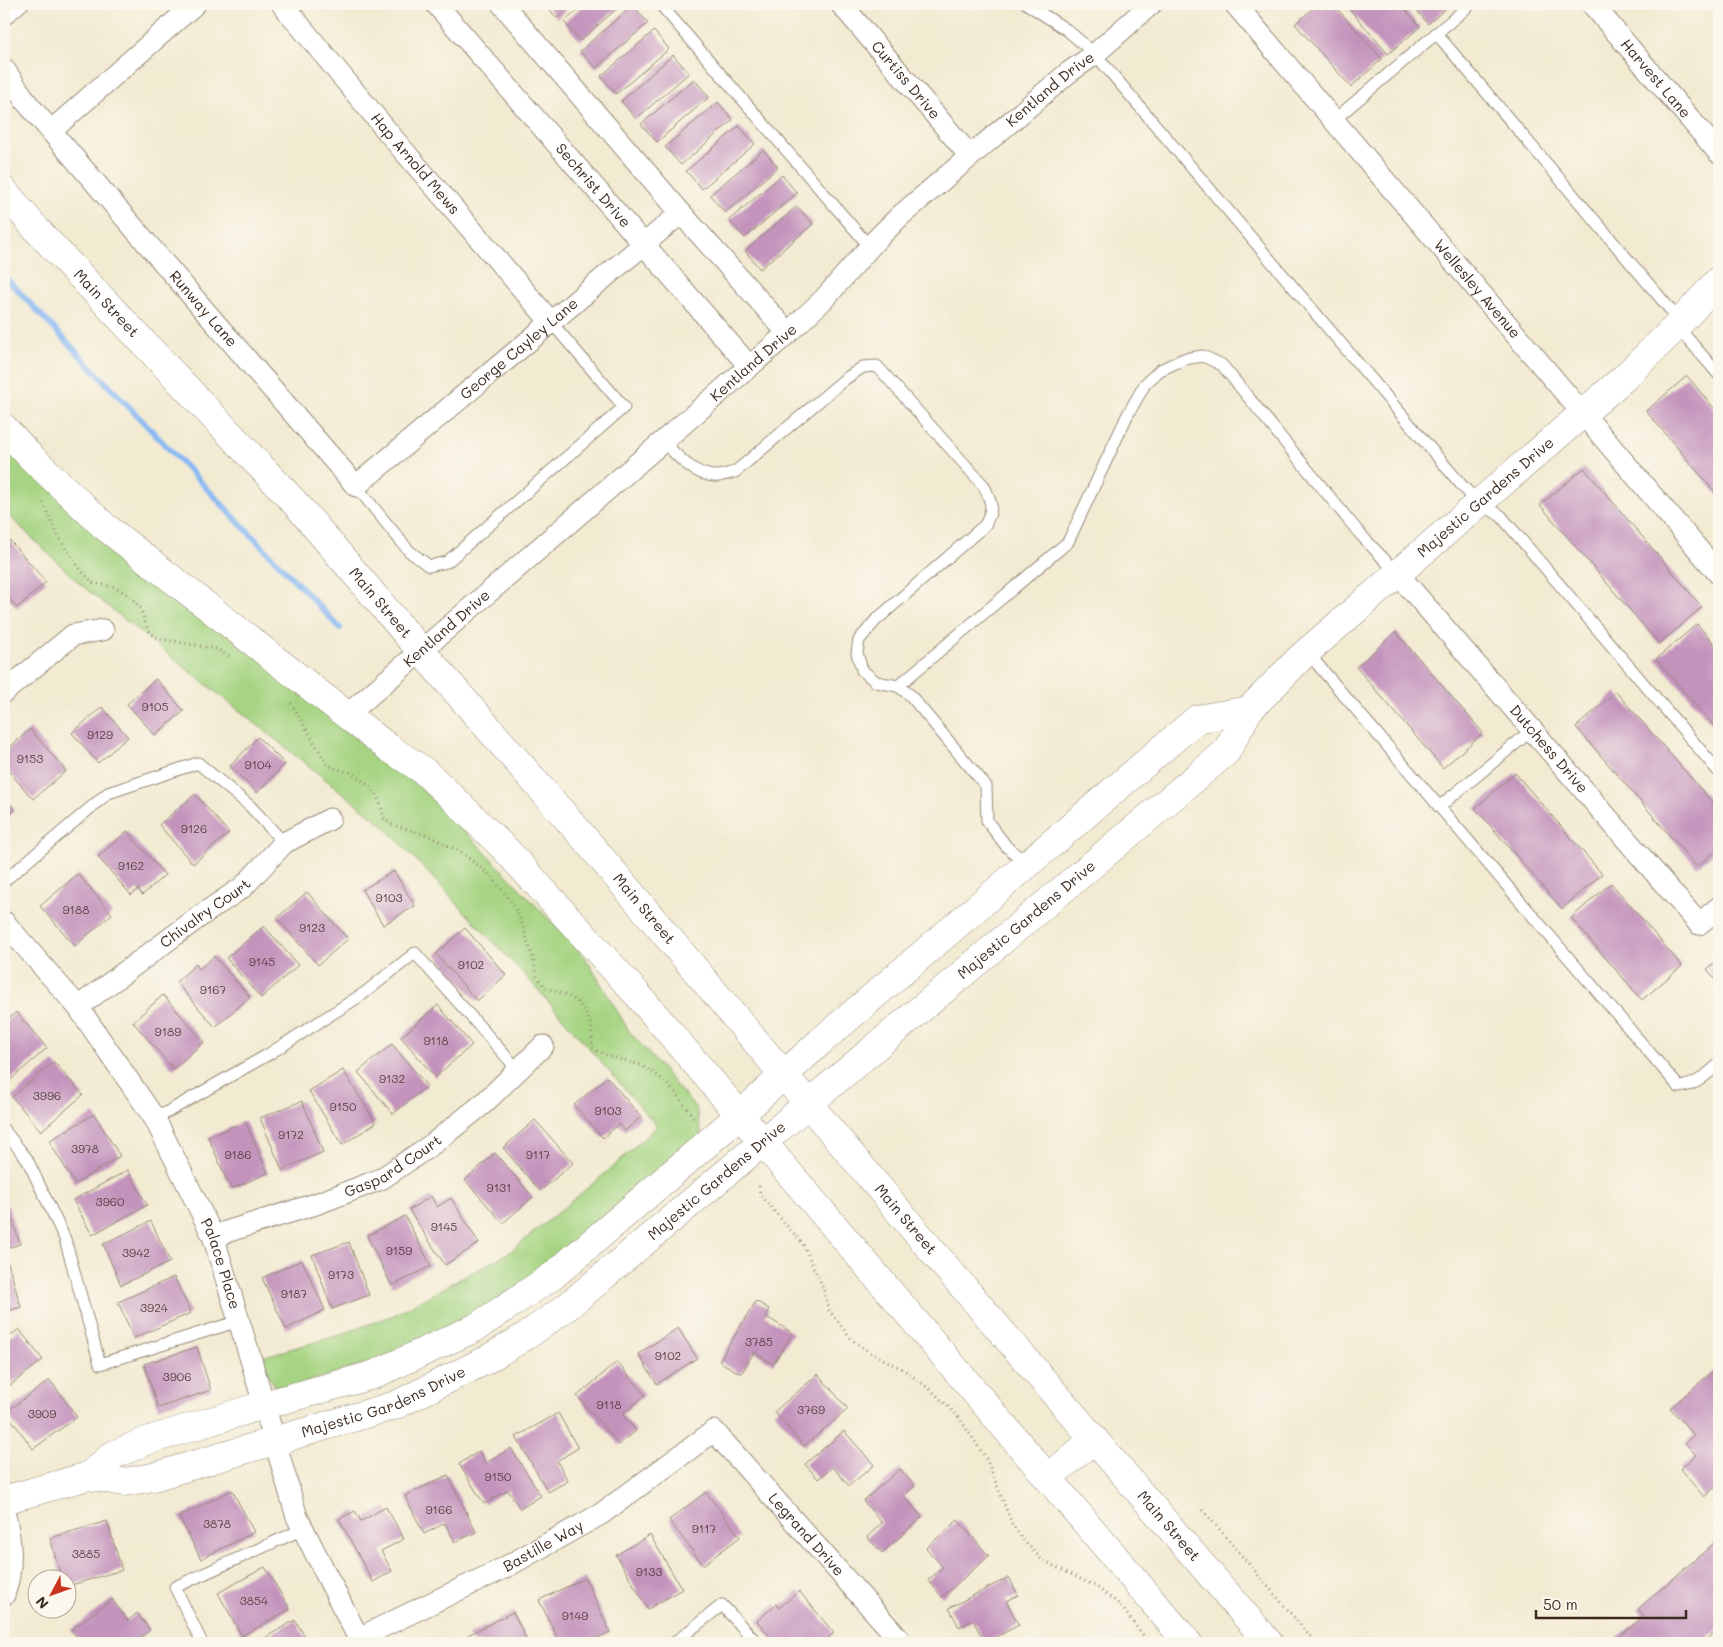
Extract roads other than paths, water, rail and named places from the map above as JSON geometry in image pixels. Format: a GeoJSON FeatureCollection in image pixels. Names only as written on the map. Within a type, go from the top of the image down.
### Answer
{"type":"FeatureCollection","features":[{"type":"Feature","properties":{"kind":"main road","name":"Main Street"},"geometry":{"type":"LineString","coordinates":[[4,191],[37,230],[298,505],[421,651],[592,847],[1269,1643]]}},
{"type":"Feature","properties":{"kind":"main road","name":"Majestic Gardens Drive"},"geometry":{"type":"LineString","coordinates":[[88,1476],[124,1482],[153,1477],[396,1405],[486,1360],[526,1336],[567,1307],[1226,752],[1249,710],[1307,652],[1625,377],[1677,326],[1719,280]]}},
{"type":"Feature","properties":{"kind":"main road"},"geometry":{"type":"LineString","coordinates":[[4,428],[31,457],[104,526],[389,748],[424,771],[507,851],[637,994],[1188,1643]]}},
{"type":"Feature","properties":{"kind":"main road","name":"Majestic Gardens Drive"},"geometry":{"type":"LineString","coordinates":[[4,1500],[88,1476],[113,1455],[146,1442],[264,1405],[373,1375],[475,1328],[554,1275],[1197,718],[1249,710]]}},
{"type":"Feature","properties":{"kind":"main road"},"geometry":{"type":"LineString","coordinates":[[1028,864],[1055,895]]}},
{"type":"Feature","properties":{"kind":"main road"},"geometry":{"type":"LineString","coordinates":[[1048,1478],[1094,1439]]}},
{"type":"Feature","properties":{"kind":"street"},"geometry":{"type":"LineString","coordinates":[[51,131],[195,4]]}},
{"type":"Feature","properties":{"kind":"street","name":"Hap Arnold Mews"},"geometry":{"type":"LineString","coordinates":[[282,4],[397,143],[550,321]]}},
{"type":"Feature","properties":{"kind":"street","name":"Sechrist Drive"},"geometry":{"type":"LineString","coordinates":[[436,4],[749,366]]}},
{"type":"Feature","properties":{"kind":"street"},"geometry":{"type":"LineString","coordinates":[[502,4],[681,213],[788,333]]}},
{"type":"Feature","properties":{"kind":"street","name":"Curtiss Drive"},"geometry":{"type":"LineString","coordinates":[[841,4],[970,156]]}},
{"type":"Feature","properties":{"kind":"street","name":"Kentland Drive"},"geometry":{"type":"LineString","coordinates":[[347,715],[788,333],[826,298],[870,247],[900,216],[1068,73],[1095,54],[1151,4]]}},
{"type":"Feature","properties":{"kind":"street","name":"Wellesley Avenue"},"geometry":{"type":"LineString","coordinates":[[1235,4],[1719,574]]}},
{"type":"Feature","properties":{"kind":"street","name":"Harvest Lane"},"geometry":{"type":"LineString","coordinates":[[1592,4],[1719,153]]}},
{"type":"Feature","properties":{"kind":"street","name":"Runway Lane"},"geometry":{"type":"LineString","coordinates":[[4,69],[20,93],[51,131],[356,486]]}},
{"type":"Feature","properties":{"kind":"street","name":"George Cayley Lane"},"geometry":{"type":"LineString","coordinates":[[356,486],[550,321],[681,213]]}},
{"type":"Feature","properties":{"kind":"street","name":"Dutchess Drive"},"geometry":{"type":"LineString","coordinates":[[1398,574],[1699,924],[1719,907]]}},
{"type":"Feature","properties":{"kind":"street"},"geometry":{"type":"LineString","coordinates":[[4,692],[73,634],[103,630]]}},
{"type":"Feature","properties":{"kind":"street","name":"Chivalry Court"},"geometry":{"type":"LineString","coordinates":[[78,1007],[174,935],[243,887],[284,843],[330,819]]}},
{"type":"Feature","properties":{"kind":"street","name":"Palace Place"},"geometry":{"type":"LineString","coordinates":[[4,922],[78,1007],[155,1119],[213,1236],[297,1517],[360,1641]]}},
{"type":"Feature","properties":{"kind":"street","name":"Gaspard Court"},"geometry":{"type":"LineString","coordinates":[[213,1236],[316,1204],[381,1179],[434,1144],[484,1103],[543,1046]]}},
{"type":"Feature","properties":{"kind":"street","name":"Legrand Drive"},"geometry":{"type":"LineString","coordinates":[[714,1431],[895,1641]]}},
{"type":"Feature","properties":{"kind":"street","name":"Bastille Way"},"geometry":{"type":"LineString","coordinates":[[360,1641],[504,1568],[601,1514],[714,1431]]}},
{"type":"Feature","properties":{"kind":"street"},"geometry":{"type":"LineString","coordinates":[[4,1511],[9,1533],[11,1560],[8,1584],[4,1595]]}},
{"type":"Feature","properties":{"kind":"lane"},"geometry":{"type":"LineString","coordinates":[[4,21],[23,4]]}},
{"type":"Feature","properties":{"kind":"lane"},"geometry":{"type":"LineString","coordinates":[[660,4],[870,247]]}},
{"type":"Feature","properties":{"kind":"lane"},"geometry":{"type":"LineString","coordinates":[[1027,4],[1067,30],[1095,54],[1464,488],[1480,502],[1501,516],[1719,772]]}},
{"type":"Feature","properties":{"kind":"lane"},"geometry":{"type":"LineString","coordinates":[[1334,120],[1471,4]]}},
{"type":"Feature","properties":{"kind":"lane"},"geometry":{"type":"LineString","coordinates":[[1436,33],[1674,314],[1677,326],[1719,375]]}},
{"type":"Feature","properties":{"kind":"lane"},"geometry":{"type":"LineString","coordinates":[[356,486],[409,551],[429,566],[447,562],[624,407],[550,321]]}},
{"type":"Feature","properties":{"kind":"lane"},"geometry":{"type":"LineString","coordinates":[[898,686],[1068,542],[1127,416],[1145,384],[1160,370],[1184,359],[1203,356],[1222,365],[1360,534],[1398,574]]}},
{"type":"Feature","properties":{"kind":"lane"},"geometry":{"type":"LineString","coordinates":[[663,441],[684,463],[700,472],[718,476],[734,472],[845,380],[863,367],[877,366],[984,486],[990,500],[992,512],[985,524],[876,620],[860,640],[857,653],[862,670],[876,682],[898,686],[910,695],[986,786],[987,821],[1007,847],[1028,864]]}},
{"type":"Feature","properties":{"kind":"lane"},"geometry":{"type":"LineString","coordinates":[[1307,652],[1679,1087],[1688,1087],[1719,1064]]}},
{"type":"Feature","properties":{"kind":"lane"},"geometry":{"type":"LineString","coordinates":[[1440,807],[1532,730]]}},
{"type":"Feature","properties":{"kind":"lane"},"geometry":{"type":"LineString","coordinates":[[4,880],[108,794],[198,763],[250,806],[284,843]]}},
{"type":"Feature","properties":{"kind":"lane"},"geometry":{"type":"LineString","coordinates":[[155,1119],[269,1054],[355,999],[415,953],[518,1070]]}},
{"type":"Feature","properties":{"kind":"lane"},"geometry":{"type":"LineString","coordinates":[[4,1130],[27,1159],[65,1239],[100,1364],[239,1321]]}},
{"type":"Feature","properties":{"kind":"lane"},"geometry":{"type":"LineString","coordinates":[[202,1643],[175,1587],[303,1529]]}},
{"type":"Feature","properties":{"kind":"lane"},"geometry":{"type":"LineString","coordinates":[[674,1643],[722,1605],[757,1643]]}},
{"type":"Feature","properties":{"kind":"waterway"},"geometry":{"type":"LineString","coordinates":[[4,276],[340,628]]}}]}
